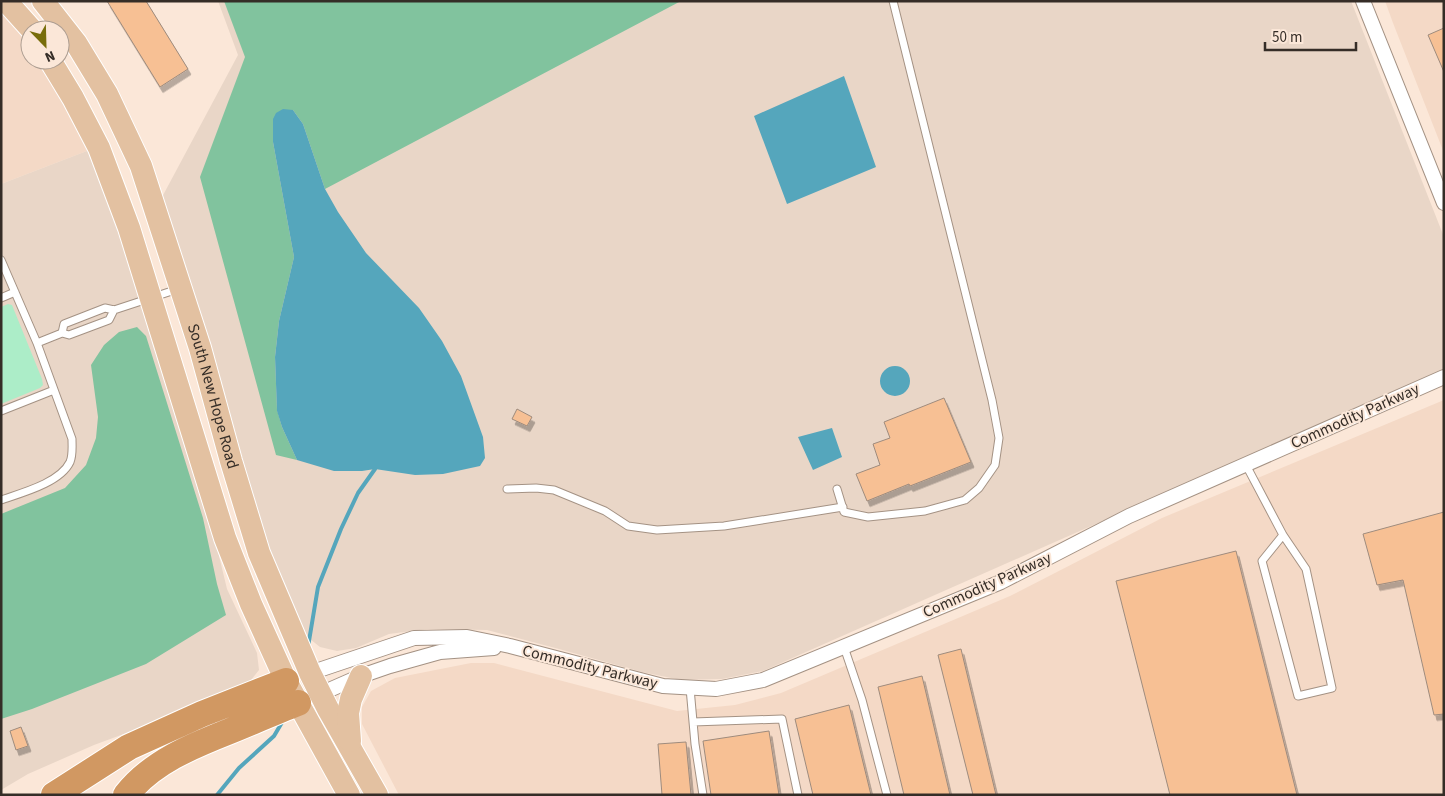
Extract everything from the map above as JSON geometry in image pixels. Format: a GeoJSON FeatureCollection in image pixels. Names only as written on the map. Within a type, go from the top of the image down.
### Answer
{"type":"FeatureCollection","features":[{"type":"Feature","properties":{"kind":"highway"},"geometry":{"type":"LineString","coordinates":[[54,795],[129,747],[202,714],[303,688]]}},
{"type":"Feature","properties":{"kind":"highway"},"geometry":{"type":"LineString","coordinates":[[126,795],[137,781],[162,762],[303,688]]}},
{"type":"Feature","properties":{"kind":"main road"},"geometry":{"type":"LineString","coordinates":[[6,1],[23,20]]}},
{"type":"Feature","properties":{"kind":"main road","name":"South New Hope Road"},"geometry":{"type":"LineString","coordinates":[[43,1],[76,43],[107,94],[140,166],[200,348],[259,553],[303,688],[349,795]]}},
{"type":"Feature","properties":{"kind":"main road","name":"South New Hope Road"},"geometry":{"type":"LineString","coordinates":[[56,70],[99,148],[129,228],[225,538],[251,604],[303,688],[350,747],[377,795]]}},
{"type":"Feature","properties":{"kind":"main road"},"geometry":{"type":"LineString","coordinates":[[350,747],[348,713],[351,699],[361,676]]}},
{"type":"Feature","properties":{"kind":"street"},"geometry":{"type":"LineString","coordinates":[[1365,2],[1444,203]]}},
{"type":"Feature","properties":{"kind":"street","name":"Commodity Parkway"},"geometry":{"type":"LineString","coordinates":[[303,688],[414,638],[467,637],[510,646],[664,686],[716,689],[763,680],[1001,582],[1128,516],[1444,377]]}},
{"type":"Feature","properties":{"kind":"street","name":"Commodity Parkway"},"geometry":{"type":"LineString","coordinates":[[303,688],[361,676],[440,652],[510,646]]}},
{"type":"Feature","properties":{"kind":"lane"},"geometry":{"type":"LineString","coordinates":[[837,489],[844,512],[868,517],[925,511],[965,500],[980,488],[996,465],[999,438],[987,381],[893,1]]}},
{"type":"Feature","properties":{"kind":"lane"},"geometry":{"type":"LineString","coordinates":[[1,260],[54,390],[72,439],[73,451],[71,461],[63,472],[41,485],[1,500]]}},
{"type":"Feature","properties":{"kind":"lane"},"geometry":{"type":"LineString","coordinates":[[62,333],[64,324],[105,308],[114,310],[181,288]]}},
{"type":"Feature","properties":{"kind":"lane"},"geometry":{"type":"LineString","coordinates":[[1,298],[15,292]]}},
{"type":"Feature","properties":{"kind":"lane"},"geometry":{"type":"LineString","coordinates":[[36,343],[62,333],[70,335],[109,320],[114,310]]}},
{"type":"Feature","properties":{"kind":"lane"},"geometry":{"type":"LineString","coordinates":[[1,411],[54,390]]}},
{"type":"Feature","properties":{"kind":"lane"},"geometry":{"type":"LineString","coordinates":[[1246,465],[1283,535],[1306,568],[1332,688],[1298,696],[1262,561],[1283,535]]}},
{"type":"Feature","properties":{"kind":"lane"},"geometry":{"type":"LineString","coordinates":[[507,489],[536,488],[554,490],[605,511],[628,526],[657,530],[724,526],[843,507]]}},
{"type":"Feature","properties":{"kind":"lane"},"geometry":{"type":"LineString","coordinates":[[844,647],[862,700],[887,795]]}},
{"type":"Feature","properties":{"kind":"lane"},"geometry":{"type":"LineString","coordinates":[[690,688],[702,795]]}},
{"type":"Feature","properties":{"kind":"lane"},"geometry":{"type":"LineString","coordinates":[[693,722],[782,719],[798,795]]}},
{"type":"Feature","properties":{"kind":"shaded area"},"geometry":{"type":"Polygon","coordinates":[[[218,1],[1351,1],[1444,237],[1444,370],[763,671],[722,679],[681,680],[642,672],[487,630],[427,629],[389,634],[356,648],[337,651],[320,647],[305,635],[278,578],[161,199],[238,55],[218,1]]]}},
{"type":"Feature","properties":{"kind":"shaded area"},"geometry":{"type":"Polygon","coordinates":[[[1385,1],[1444,1],[1444,153],[1393,23],[1385,1]]]}},
{"type":"Feature","properties":{"kind":"shaded area"},"geometry":{"type":"Polygon","coordinates":[[[1,8],[20,31],[20,70],[47,70],[92,149],[1,184],[1,8]]]}},
{"type":"Feature","properties":{"kind":"shaded area"},"geometry":{"type":"Polygon","coordinates":[[[92,149],[213,531],[227,589],[257,653],[259,670],[248,684],[202,705],[94,745],[28,774],[1,790],[1,184],[92,149]]]}},
{"type":"Feature","properties":{"kind":"shaded area"},"geometry":{"type":"Polygon","coordinates":[[[1444,400],[1444,795],[399,795],[362,724],[362,707],[371,691],[395,678],[471,663],[494,663],[677,711],[735,705],[781,693],[1010,596],[1162,518],[1444,400]]]}},
{"type":"Feature","properties":{"kind":"green space"},"geometry":{"type":"Polygon","coordinates":[[[224,1],[681,1],[325,189],[303,124],[293,110],[273,142],[294,257],[279,321],[275,357],[277,410],[282,427],[297,460],[276,455],[200,177],[245,57],[224,1]]]}},
{"type":"Feature","properties":{"kind":"green space"},"geometry":{"type":"Polygon","coordinates":[[[8,304],[12,305],[43,385],[1,404],[1,307],[8,304]]]}},
{"type":"Feature","properties":{"kind":"green space"},"geometry":{"type":"Polygon","coordinates":[[[137,327],[146,336],[203,518],[217,584],[226,615],[146,664],[32,709],[1,719],[1,514],[65,488],[86,465],[96,438],[98,417],[91,365],[104,345],[119,332],[137,327]]]}},
{"type":"Feature","properties":{"kind":"water"},"geometry":{"type":"Polygon","coordinates":[[[844,76],[876,167],[787,204],[754,116],[844,76]]]}},
{"type":"Feature","properties":{"kind":"water"},"geometry":{"type":"Polygon","coordinates":[[[283,109],[293,110],[303,124],[325,189],[366,253],[419,308],[442,341],[461,376],[483,437],[485,458],[480,466],[443,474],[415,475],[375,469],[334,471],[297,460],[277,411],[275,357],[279,321],[294,257],[273,142],[273,119],[276,113],[283,109]]]}},
{"type":"Feature","properties":{"kind":"water"},"geometry":{"type":"Polygon","coordinates":[[[895,366],[906,370],[910,381],[906,392],[895,396],[884,392],[880,381],[884,370],[895,366]]]}},
{"type":"Feature","properties":{"kind":"water"},"geometry":{"type":"Polygon","coordinates":[[[832,428],[842,457],[813,470],[798,437],[832,428]]]}},
{"type":"Feature","properties":{"kind":"building"},"geometry":{"type":"Polygon","coordinates":[[[107,1],[146,1],[188,69],[160,87],[107,1]]]}},
{"type":"Feature","properties":{"kind":"building"},"geometry":{"type":"Polygon","coordinates":[[[1444,28],[1444,72],[1428,35],[1444,28]]]}},
{"type":"Feature","properties":{"kind":"building"},"geometry":{"type":"Polygon","coordinates":[[[944,398],[971,462],[867,501],[856,474],[880,465],[873,444],[890,438],[884,422],[944,398]]]}},
{"type":"Feature","properties":{"kind":"building"},"geometry":{"type":"Polygon","coordinates":[[[517,409],[532,417],[527,426],[512,419],[517,409]]]}},
{"type":"Feature","properties":{"kind":"building"},"geometry":{"type":"Polygon","coordinates":[[[1444,512],[1444,714],[1434,715],[1403,580],[1377,585],[1363,534],[1444,512]]]}},
{"type":"Feature","properties":{"kind":"building"},"geometry":{"type":"Polygon","coordinates":[[[1236,551],[1297,795],[1170,795],[1116,581],[1236,551]]]}},
{"type":"Feature","properties":{"kind":"building"},"geometry":{"type":"Polygon","coordinates":[[[961,649],[996,795],[973,795],[938,655],[961,649]]]}},
{"type":"Feature","properties":{"kind":"building"},"geometry":{"type":"Polygon","coordinates":[[[922,676],[950,795],[904,795],[878,687],[922,676]]]}},
{"type":"Feature","properties":{"kind":"building"},"geometry":{"type":"Polygon","coordinates":[[[849,705],[871,795],[813,795],[795,719],[849,705]]]}},
{"type":"Feature","properties":{"kind":"building"},"geometry":{"type":"Polygon","coordinates":[[[21,727],[28,746],[16,750],[10,731],[21,727]]]}},
{"type":"Feature","properties":{"kind":"building"},"geometry":{"type":"Polygon","coordinates":[[[769,731],[779,795],[711,795],[703,741],[769,731]]]}},
{"type":"Feature","properties":{"kind":"building"},"geometry":{"type":"Polygon","coordinates":[[[686,742],[691,795],[662,795],[658,744],[686,742]]]}},
{"type":"Feature","properties":{"kind":"waterway"},"geometry":{"type":"LineString","coordinates":[[308,647],[318,587],[341,529],[358,493],[375,469]]}},
{"type":"Feature","properties":{"kind":"waterway"},"geometry":{"type":"LineString","coordinates":[[217,795],[239,768],[274,736],[284,719]]}}]}
